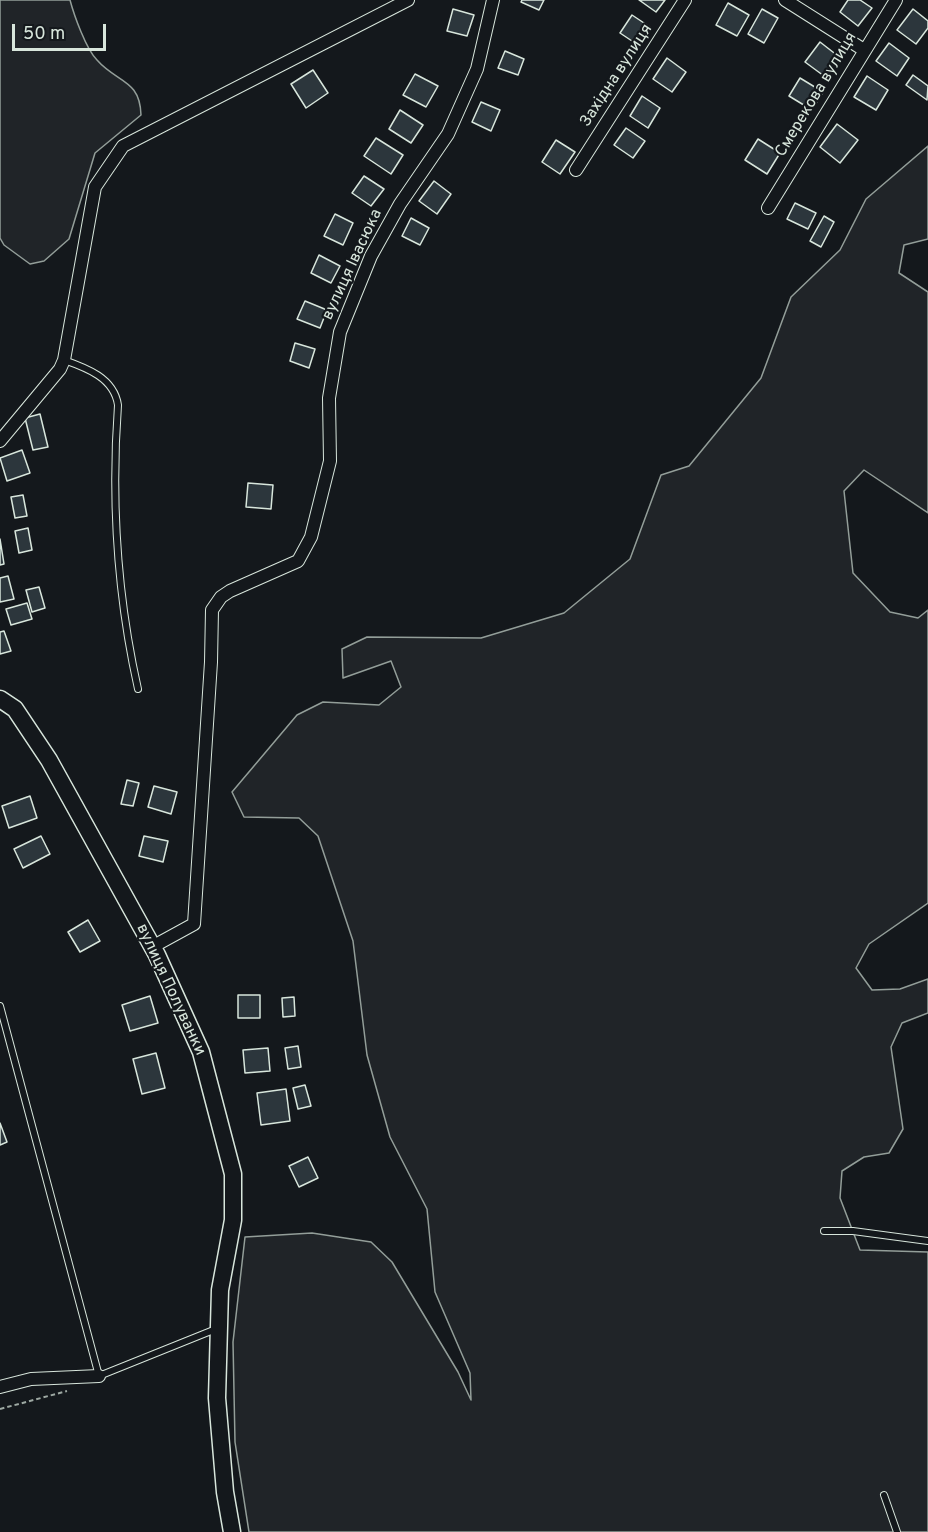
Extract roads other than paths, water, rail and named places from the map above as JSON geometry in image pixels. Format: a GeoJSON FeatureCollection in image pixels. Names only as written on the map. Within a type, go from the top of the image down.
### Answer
{"type":"FeatureCollection","features":[{"type":"Feature","properties":{"kind":"street"},"geometry":{"type":"LineString","coordinates":[[0,441],[60,369],[64,360],[95,187],[123,146],[408,0]]}},
{"type":"Feature","properties":{"kind":"street","name":"вулиця Івасюка"},"geometry":{"type":"LineString","coordinates":[[152,947],[194,924],[211,662],[212,610],[221,597],[230,591],[298,561],[311,537],[330,461],[329,398],[340,332],[371,256],[400,204],[448,134],[477,69],[493,0]]}},
{"type":"Feature","properties":{"kind":"street","name":"Західна вулиця"},"geometry":{"type":"LineString","coordinates":[[576,170],[685,0]]}},
{"type":"Feature","properties":{"kind":"street"},"geometry":{"type":"LineString","coordinates":[[785,0],[864,50]]}},
{"type":"Feature","properties":{"kind":"street","name":"Смерекова вулиця"},"geometry":{"type":"LineString","coordinates":[[768,208],[896,0]]}},
{"type":"Feature","properties":{"kind":"street","name":"вулиця Полуванки"},"geometry":{"type":"LineString","coordinates":[[0,699],[15,710],[49,760],[152,947],[201,1052],[233,1174],[233,1220],[220,1290],[217,1398],[225,1492],[232,1532]]}},
{"type":"Feature","properties":{"kind":"street"},"geometry":{"type":"LineString","coordinates":[[0,1387],[31,1378],[99,1376]]}},
{"type":"Feature","properties":{"kind":"lane"},"geometry":{"type":"LineString","coordinates":[[64,360],[91,370],[114,390],[117,397],[114,487],[117,546],[125,629],[138,689]]}},
{"type":"Feature","properties":{"kind":"lane"},"geometry":{"type":"LineString","coordinates":[[0,1006],[99,1376],[219,1328]]}},
{"type":"Feature","properties":{"kind":"lane"},"geometry":{"type":"LineString","coordinates":[[824,1231],[853,1231],[928,1241]]}},
{"type":"Feature","properties":{"kind":"lane"},"geometry":{"type":"LineString","coordinates":[[884,1495],[897,1532]]}}]}
